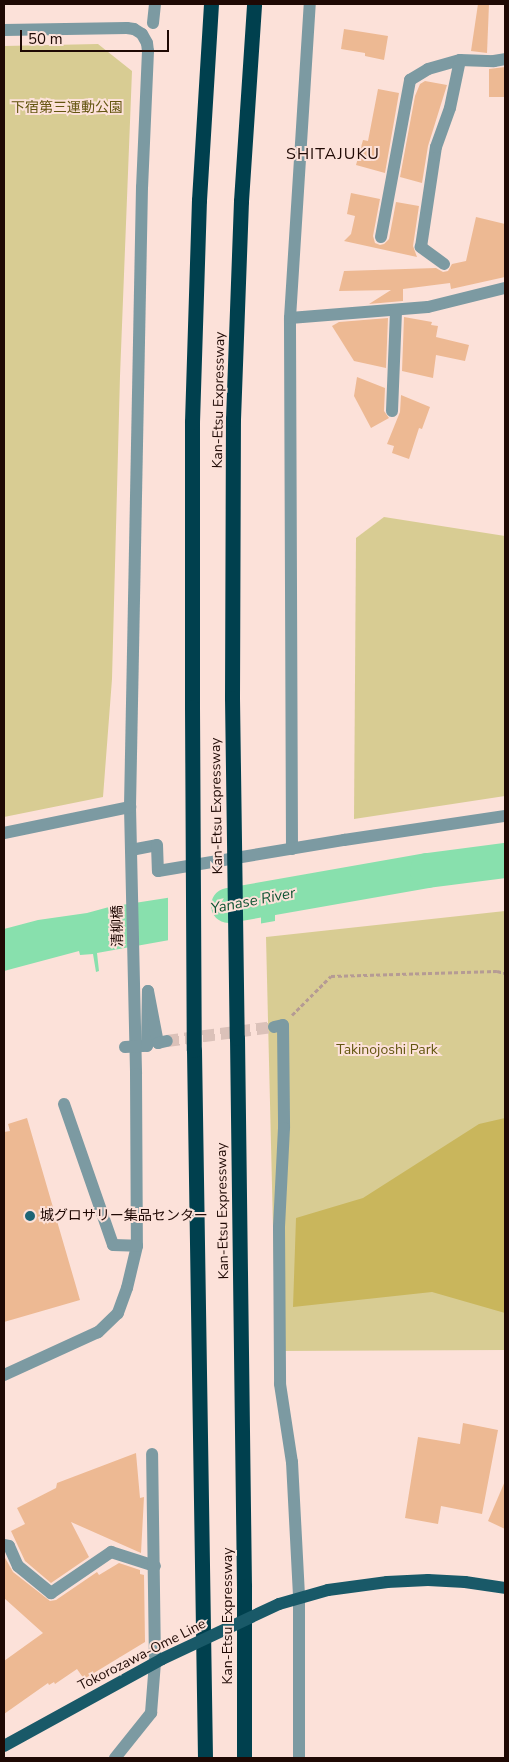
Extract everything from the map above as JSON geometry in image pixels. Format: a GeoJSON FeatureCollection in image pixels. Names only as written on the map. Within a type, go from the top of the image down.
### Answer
{"type":"FeatureCollection","features":[{"type":"Feature","properties":{"kind":"highway","name":"Kan-Etsu Expressway"},"geometry":{"type":"LineString","coordinates":[[205,1758],[194,1050],[192,412],[199,200],[212,4]]}},
{"type":"Feature","properties":{"kind":"highway","name":"Kan-Etsu Expressway"},"geometry":{"type":"LineString","coordinates":[[244,1758],[244,1586],[232,698],[234,419],[242,201],[254,4]]}},
{"type":"Feature","properties":{"kind":"main road","name":"Tokorozawa-Ome Line"},"geometry":{"type":"LineString","coordinates":[[4,1746],[159,1661],[278,1604],[299,1597],[354,1586],[428,1580],[465,1582],[505,1588]]}},
{"type":"Feature","properties":{"kind":"street"},"geometry":{"type":"LineString","coordinates":[[153,22],[155,4]]}},
{"type":"Feature","properties":{"kind":"street"},"geometry":{"type":"LineString","coordinates":[[292,849],[290,318],[310,4]]}},
{"type":"Feature","properties":{"kind":"street","name":"清柳橋"},"geometry":{"type":"LineString","coordinates":[[4,30],[127,28],[134,29],[142,34],[147,42],[142,187],[130,808],[134,984],[130,1047],[137,1246],[128,1288],[118,1313],[98,1332],[4,1375]]}},
{"type":"Feature","properties":{"kind":"street"},"geometry":{"type":"LineString","coordinates":[[381,237],[410,80],[428,69],[460,60],[494,61],[505,59]]}},
{"type":"Feature","properties":{"kind":"street"},"geometry":{"type":"LineString","coordinates":[[444,264],[421,247],[436,147],[450,108],[460,60]]}},
{"type":"Feature","properties":{"kind":"street"},"geometry":{"type":"LineString","coordinates":[[290,318],[428,307],[505,288]]}},
{"type":"Feature","properties":{"kind":"street"},"geometry":{"type":"LineString","coordinates":[[392,411],[396,311]]}},
{"type":"Feature","properties":{"kind":"street"},"geometry":{"type":"LineString","coordinates":[[4,833],[130,808]]}},
{"type":"Feature","properties":{"kind":"street"},"geometry":{"type":"LineString","coordinates":[[131,850],[157,845],[158,872],[505,816]]}},
{"type":"Feature","properties":{"kind":"street"},"geometry":{"type":"LineString","coordinates":[[130,1047],[147,1046],[148,991],[158,1043],[167,1041]]}},
{"type":"Feature","properties":{"kind":"street"},"geometry":{"type":"LineString","coordinates":[[279,1026],[284,1128],[279,1228],[280,1384],[292,1462],[299,1597],[300,1758]]}},
{"type":"Feature","properties":{"kind":"street"},"geometry":{"type":"LineString","coordinates":[[64,1104],[113,1245],[137,1246]]}},
{"type":"Feature","properties":{"kind":"street"},"geometry":{"type":"LineString","coordinates":[[115,1758],[151,1713],[159,1661],[152,1454]]}},
{"type":"Feature","properties":{"kind":"street"},"geometry":{"type":"LineString","coordinates":[[4,1545],[9,1546],[18,1566],[51,1594],[111,1552],[155,1566]]}},
{"type":"Feature","properties":{"kind":"path"},"geometry":{"type":"LineString","coordinates":[[279,1026],[332,976],[497,971],[505,973]]}},
{"type":"Feature","properties":{"kind":"green space","name":"下宿第三運動公園"},"geometry":{"type":"Polygon","coordinates":[[[98,44],[132,71],[120,376],[112,679],[103,797],[4,817],[4,46],[98,44]]]}},
{"type":"Feature","properties":{"kind":"green space"},"geometry":{"type":"Polygon","coordinates":[[[384,517],[505,536],[505,796],[354,819],[356,538],[384,517]]]}},
{"type":"Feature","properties":{"kind":"green space","name":"Takinojoshi Park"},"geometry":{"type":"Polygon","coordinates":[[[505,911],[505,1350],[276,1351],[266,937],[505,911]]]}},
{"type":"Feature","properties":{"kind":"shaded area"},"geometry":{"type":"Polygon","coordinates":[[[505,1118],[505,1313],[432,1292],[293,1307],[296,1218],[363,1198],[479,1124],[505,1118]]]}},
{"type":"Feature","properties":{"kind":"water"},"geometry":{"type":"Polygon","coordinates":[[[275,881],[275,921],[97,953],[99,971],[96,972],[93,954],[80,955],[79,951],[4,971],[4,929],[38,920],[87,913],[109,907],[275,881]]]}},
{"type":"Feature","properties":{"kind":"pier"},"geometry":{"type":"Polygon","coordinates":[[[261,880],[261,926],[168,943],[168,895],[261,880]]]}},
{"type":"Feature","properties":{"kind":"building"},"geometry":{"type":"Polygon","coordinates":[[[478,4],[489,4],[487,53],[471,51],[478,4]]]}},
{"type":"Feature","properties":{"kind":"building"},"geometry":{"type":"Polygon","coordinates":[[[344,29],[388,36],[384,60],[365,56],[365,53],[341,49],[344,29]]]}},
{"type":"Feature","properties":{"kind":"building"},"geometry":{"type":"Polygon","coordinates":[[[505,67],[505,97],[489,97],[489,69],[505,67]]]}},
{"type":"Feature","properties":{"kind":"building"},"geometry":{"type":"Polygon","coordinates":[[[425,81],[447,85],[428,146],[422,183],[400,177],[415,96],[420,84],[425,81]]]}},
{"type":"Feature","properties":{"kind":"building"},"geometry":{"type":"Polygon","coordinates":[[[378,89],[399,93],[385,173],[356,165],[363,140],[368,141],[378,89]]]}},
{"type":"Feature","properties":{"kind":"building"},"geometry":{"type":"Polygon","coordinates":[[[351,193],[380,199],[373,236],[375,243],[380,245],[389,239],[396,202],[419,206],[413,246],[417,257],[344,241],[351,234],[355,216],[347,214],[351,193]]]}},
{"type":"Feature","properties":{"kind":"building"},"geometry":{"type":"Polygon","coordinates":[[[476,217],[505,224],[505,277],[451,289],[450,283],[403,289],[403,301],[369,304],[391,290],[339,291],[344,271],[436,268],[443,272],[448,271],[452,264],[466,261],[476,217]]]}},
{"type":"Feature","properties":{"kind":"building"},"geometry":{"type":"Polygon","coordinates":[[[404,317],[432,322],[431,325],[438,326],[436,337],[469,345],[465,361],[436,355],[433,378],[402,371],[404,317]]]}},
{"type":"Feature","properties":{"kind":"building"},"geometry":{"type":"Polygon","coordinates":[[[388,318],[386,368],[354,361],[332,326],[339,322],[388,318]]]}},
{"type":"Feature","properties":{"kind":"building"},"geometry":{"type":"Polygon","coordinates":[[[357,377],[385,388],[384,411],[389,418],[371,428],[354,396],[357,377]]]}},
{"type":"Feature","properties":{"kind":"building"},"geometry":{"type":"Polygon","coordinates":[[[401,395],[430,407],[422,429],[419,428],[409,459],[392,453],[394,446],[387,444],[400,412],[401,395]]]}},
{"type":"Feature","properties":{"kind":"building","name":"城グロサリー集品センター"},"geometry":{"type":"Polygon","coordinates":[[[27,1118],[80,1300],[4,1322],[4,1132],[10,1131],[8,1124],[27,1118]]]}},
{"type":"Feature","properties":{"kind":"building"},"geometry":{"type":"Polygon","coordinates":[[[463,1423],[498,1430],[482,1514],[441,1506],[438,1524],[405,1518],[418,1437],[460,1444],[463,1423]]]}},
{"type":"Feature","properties":{"kind":"building"},"geometry":{"type":"Polygon","coordinates":[[[136,1453],[140,1498],[144,1497],[141,1553],[71,1522],[89,1557],[51,1583],[25,1561],[11,1531],[25,1524],[17,1508],[56,1488],[57,1483],[136,1453]]]}},
{"type":"Feature","properties":{"kind":"building"},"geometry":{"type":"Polygon","coordinates":[[[505,1481],[505,1529],[488,1521],[505,1481]]]}},
{"type":"Feature","properties":{"kind":"building"},"geometry":{"type":"Polygon","coordinates":[[[4,1556],[13,1572],[50,1601],[56,1600],[97,1572],[99,1575],[119,1563],[140,1570],[140,1574],[144,1575],[145,1642],[84,1679],[77,1669],[55,1684],[54,1682],[49,1685],[48,1683],[4,1714],[4,1661],[43,1633],[4,1598],[4,1556]]]}},
{"type":"Feature","properties":{"kind":"waterway","name":"Yanase River"},"geometry":{"type":"LineString","coordinates":[[228,905],[427,870],[505,860]]}},
{"type":"Feature","properties":{"kind":"tunnel"},"geometry":{"type":"LineString","coordinates":[[167,1041],[274,1027]]}},
{"type":"Feature","properties":{"kind":"place","name":"城グロサリー集品センター"},"geometry":{"type":"Point","coordinates":[30,1216]}},
{"type":"Feature","properties":{"kind":"district","name":"SHITAJUKU"},"geometry":{"type":"Point","coordinates":[333,154]}}]}
